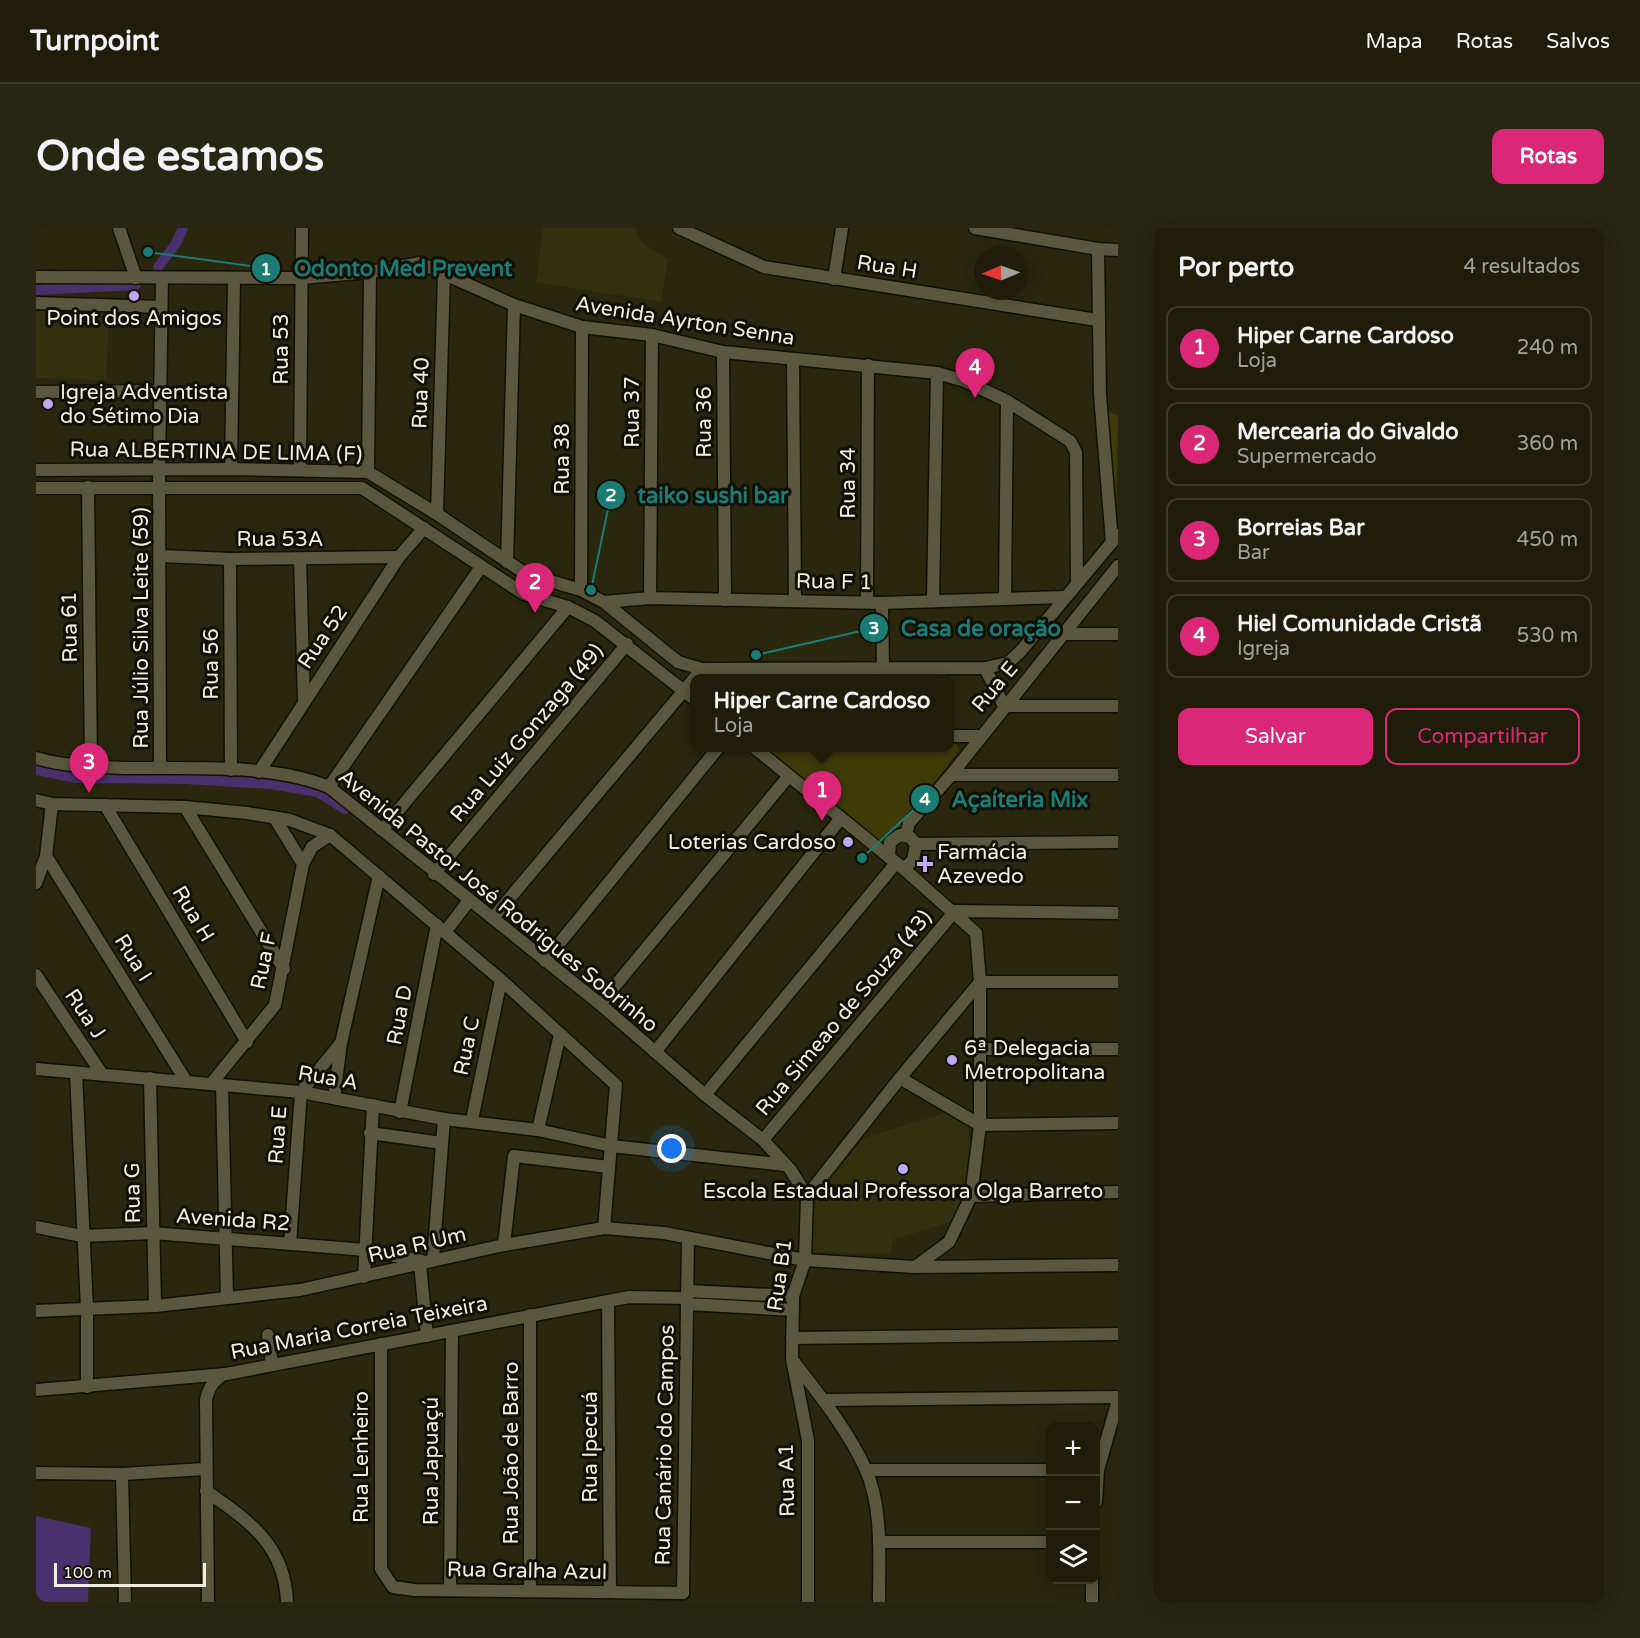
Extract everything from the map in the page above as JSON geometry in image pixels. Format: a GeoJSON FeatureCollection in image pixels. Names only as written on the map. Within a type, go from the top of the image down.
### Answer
{"type":"FeatureCollection","features":[{"type":"Feature","properties":{"kind":"street"},"geometry":{"type":"LineString","coordinates":[[119,228],[136,278]]}},
{"type":"Feature","properties":{"kind":"street","name":"Rua 53"},"geometry":{"type":"LineString","coordinates":[[300,470],[302,228]]}},
{"type":"Feature","properties":{"kind":"street","name":"Rua H"},"geometry":{"type":"LineString","coordinates":[[679,228],[760,266],[1097,320]]}},
{"type":"Feature","properties":{"kind":"street"},"geometry":{"type":"LineString","coordinates":[[834,279],[842,228]]}},
{"type":"Feature","properties":{"kind":"street"},"geometry":{"type":"LineString","coordinates":[[975,228],[1098,249],[1118,250]]}},
{"type":"Feature","properties":{"kind":"street"},"geometry":{"type":"LineString","coordinates":[[1098,249],[1097,320],[1100,395],[1115,538]]}},
{"type":"Feature","properties":{"kind":"street","name":"Avenida Ayrton Senna"},"geometry":{"type":"LineString","coordinates":[[36,277],[301,278],[370,272],[412,263],[444,273],[514,305],[582,327],[652,335],[723,352],[937,373],[964,381],[1007,401],[1059,431],[1070,441],[1076,452],[1077,583]]}},
{"type":"Feature","properties":{"kind":"street"},"geometry":{"type":"LineString","coordinates":[[368,472],[370,272]]}},
{"type":"Feature","properties":{"kind":"street","name":"Rua 40"},"geometry":{"type":"LineString","coordinates":[[438,514],[444,273]]}},
{"type":"Feature","properties":{"kind":"street","name":"Rua Júlio Silva Leite (59)"},"geometry":{"type":"LineString","coordinates":[[160,768],[159,470],[162,278]]}},
{"type":"Feature","properties":{"kind":"street"},"geometry":{"type":"LineString","coordinates":[[231,469],[234,279]]}},
{"type":"Feature","properties":{"kind":"street"},"geometry":{"type":"LineString","coordinates":[[36,303],[161,308]]}},
{"type":"Feature","properties":{"kind":"street"},"geometry":{"type":"LineString","coordinates":[[507,562],[514,305]]}},
{"type":"Feature","properties":{"kind":"street","name":"Rua 38"},"geometry":{"type":"LineString","coordinates":[[581,590],[582,327]]}},
{"type":"Feature","properties":{"kind":"street","name":"Rua 37"},"geometry":{"type":"LineString","coordinates":[[650,598],[652,335]]}},
{"type":"Feature","properties":{"kind":"street","name":"Rua 36"},"geometry":{"type":"LineString","coordinates":[[723,352],[725,600]]}},
{"type":"Feature","properties":{"kind":"street"},"geometry":{"type":"LineString","coordinates":[[793,360],[795,600]]}},
{"type":"Feature","properties":{"kind":"street","name":"Rua 34"},"geometry":{"type":"LineString","coordinates":[[867,601],[868,365]]}},
{"type":"Feature","properties":{"kind":"street"},"geometry":{"type":"LineString","coordinates":[[933,601],[937,373]]}},
{"type":"Feature","properties":{"kind":"street"},"geometry":{"type":"LineString","coordinates":[[36,392],[161,391]]}},
{"type":"Feature","properties":{"kind":"street"},"geometry":{"type":"LineString","coordinates":[[1005,598],[1007,401]]}},
{"type":"Feature","properties":{"kind":"street","name":"Rua ALBERTINA DE LIMA (F)"},"geometry":{"type":"LineString","coordinates":[[36,470],[231,469],[368,472],[438,514],[533,578],[581,590],[604,602],[678,662],[702,669],[804,674],[883,668],[916,673],[985,668]]}},
{"type":"Feature","properties":{"kind":"street","name":"Rua 61"},"geometry":{"type":"LineString","coordinates":[[88,487],[91,767]]}},
{"type":"Feature","properties":{"kind":"street"},"geometry":{"type":"LineString","coordinates":[[36,488],[362,488],[531,598],[568,607],[595,621],[690,696]]}},
{"type":"Feature","properties":{"kind":"street","name":"Rua 52"},"geometry":{"type":"LineString","coordinates":[[259,772],[399,557],[424,528]]}},
{"type":"Feature","properties":{"kind":"street","name":"Rua E"},"geometry":{"type":"LineString","coordinates":[[985,668],[999,666],[1014,658],[1115,538]]}},
{"type":"Feature","properties":{"kind":"street","name":"Rua 53A"},"geometry":{"type":"LineString","coordinates":[[161,556],[230,559],[399,557]]}},
{"type":"Feature","properties":{"kind":"street","name":"Rua 56"},"geometry":{"type":"LineString","coordinates":[[230,559],[231,770]]}},
{"type":"Feature","properties":{"kind":"street"},"geometry":{"type":"LineString","coordinates":[[300,559],[304,701]]}},
{"type":"Feature","properties":{"kind":"street"},"geometry":{"type":"LineString","coordinates":[[329,787],[482,567]]}},
{"type":"Feature","properties":{"kind":"street","name":"Rua E"},"geometry":{"type":"LineString","coordinates":[[896,863],[890,842],[906,835],[909,823],[951,776],[979,736],[1065,634],[1117,567]]}},
{"type":"Feature","properties":{"kind":"street","name":"Rua F 1"},"geometry":{"type":"LineString","coordinates":[[604,602],[650,598],[882,603],[1064,597]]}},
{"type":"Feature","properties":{"kind":"street"},"geometry":{"type":"LineString","coordinates":[[882,603],[883,668]]}},
{"type":"Feature","properties":{"kind":"street"},"geometry":{"type":"LineString","coordinates":[[382,830],[568,607]]}},
{"type":"Feature","properties":{"kind":"street"},"geometry":{"type":"LineString","coordinates":[[1065,634],[1118,634]]}},
{"type":"Feature","properties":{"kind":"street","name":"Rua Luiz Gonzaga (49)"},"geometry":{"type":"LineString","coordinates":[[434,874],[627,644]]}},
{"type":"Feature","properties":{"kind":"street"},"geometry":{"type":"LineString","coordinates":[[985,668],[1004,706],[1118,706]]}},
{"type":"Feature","properties":{"kind":"street"},"geometry":{"type":"LineString","coordinates":[[697,674],[702,669]]}},
{"type":"Feature","properties":{"kind":"street"},"geometry":{"type":"LineString","coordinates":[[493,918],[690,682]]}},
{"type":"Feature","properties":{"kind":"street"},"geometry":{"type":"LineString","coordinates":[[954,736],[979,736]]}},
{"type":"Feature","properties":{"kind":"street"},"geometry":{"type":"LineString","coordinates":[[545,961],[714,752]]}},
{"type":"Feature","properties":{"kind":"street"},"geometry":{"type":"LineString","coordinates":[[760,752],[788,777],[955,911],[977,935],[980,982],[980,1125],[970,1196],[949,1242],[914,1267]]}},
{"type":"Feature","properties":{"kind":"street","name":"Avenida Pastor José Rodrigues Sobrinho"},"geometry":{"type":"LineString","coordinates":[[36,758],[91,767],[259,772],[308,780],[329,787],[434,874],[463,908],[493,918],[600,1004],[705,1095],[763,1140],[786,1165],[807,1196]]}},
{"type":"Feature","properties":{"kind":"street"},"geometry":{"type":"LineString","coordinates":[[951,776],[1118,776]]}},
{"type":"Feature","properties":{"kind":"street"},"geometry":{"type":"LineString","coordinates":[[600,1004],[788,777]]}},
{"type":"Feature","properties":{"kind":"street"},"geometry":{"type":"LineString","coordinates":[[36,800],[52,804],[185,807],[274,817],[330,836],[501,980],[618,1087],[610,1146],[604,1228]]}},
{"type":"Feature","properties":{"kind":"street"},"geometry":{"type":"LineString","coordinates":[[36,883],[46,855],[52,804]]}},
{"type":"Feature","properties":{"kind":"street","name":"Rua H"},"geometry":{"type":"LineString","coordinates":[[105,806],[247,1042]]}},
{"type":"Feature","properties":{"kind":"street"},"geometry":{"type":"LineString","coordinates":[[185,807],[284,969]]}},
{"type":"Feature","properties":{"kind":"street"},"geometry":{"type":"LineString","coordinates":[[274,817],[303,864]]}},
{"type":"Feature","properties":{"kind":"street"},"geometry":{"type":"LineString","coordinates":[[655,1052],[841,818]]}},
{"type":"Feature","properties":{"kind":"street"},"geometry":{"type":"LineString","coordinates":[[906,835],[916,844],[1118,842]]}},
{"type":"Feature","properties":{"kind":"street","name":"Rua F"},"geometry":{"type":"LineString","coordinates":[[216,1085],[275,1005],[284,969],[303,864],[312,847],[330,836]]}},
{"type":"Feature","properties":{"kind":"street"},"geometry":{"type":"LineString","coordinates":[[705,1095],[896,863],[913,860],[916,844]]}},
{"type":"Feature","properties":{"kind":"street","name":"Rua I"},"geometry":{"type":"LineString","coordinates":[[46,855],[186,1081]]}},
{"type":"Feature","properties":{"kind":"street","name":"Rua E"},"geometry":{"type":"LineString","coordinates":[[334,1098],[341,1043],[379,876]]}},
{"type":"Feature","properties":{"kind":"street"},"geometry":{"type":"LineString","coordinates":[[441,929],[463,908]]}},
{"type":"Feature","properties":{"kind":"street"},"geometry":{"type":"LineString","coordinates":[[955,911],[1118,913]]}},
{"type":"Feature","properties":{"kind":"street","name":"Rua Simeao de Souza (43)"},"geometry":{"type":"LineString","coordinates":[[763,1140],[955,911]]}},
{"type":"Feature","properties":{"kind":"street","name":"Rua D"},"geometry":{"type":"LineString","coordinates":[[400,1112],[441,929]]}},
{"type":"Feature","properties":{"kind":"street","name":"Rua J"},"geometry":{"type":"LineString","coordinates":[[36,975],[102,1074]]}},
{"type":"Feature","properties":{"kind":"street","name":"Rua C"},"geometry":{"type":"LineString","coordinates":[[472,1120],[501,980]]}},
{"type":"Feature","properties":{"kind":"street"},"geometry":{"type":"LineString","coordinates":[[980,982],[1118,982]]}},
{"type":"Feature","properties":{"kind":"street"},"geometry":{"type":"LineString","coordinates":[[807,1196],[900,1078],[980,982]]}},
{"type":"Feature","properties":{"kind":"street"},"geometry":{"type":"LineString","coordinates":[[538,1130],[560,1034]]}},
{"type":"Feature","properties":{"kind":"street","name":"Rua E"},"geometry":{"type":"LineString","coordinates":[[290,1244],[301,1092],[341,1043]]}},
{"type":"Feature","properties":{"kind":"street"},"geometry":{"type":"LineString","coordinates":[[980,1049],[1118,1049]]}},
{"type":"Feature","properties":{"kind":"street","name":"Rua A"},"geometry":{"type":"LineString","coordinates":[[36,1069],[301,1092],[400,1112],[538,1130],[610,1146],[786,1165]]}},
{"type":"Feature","properties":{"kind":"street"},"geometry":{"type":"LineString","coordinates":[[76,1073],[87,1309],[87,1387]]}},
{"type":"Feature","properties":{"kind":"street","name":"Rua G"},"geometry":{"type":"LineString","coordinates":[[150,1078],[155,1306]]}},
{"type":"Feature","properties":{"kind":"street"},"geometry":{"type":"LineString","coordinates":[[900,1078],[980,1125],[1118,1123]]}},
{"type":"Feature","properties":{"kind":"street"},"geometry":{"type":"LineString","coordinates":[[216,1085],[227,1240],[227,1298]]}},
{"type":"Feature","properties":{"kind":"street"},"geometry":{"type":"LineString","coordinates":[[364,1277],[373,1105]]}},
{"type":"Feature","properties":{"kind":"street"},"geometry":{"type":"LineString","coordinates":[[427,1336],[426,1262],[444,1119]]}},
{"type":"Feature","properties":{"kind":"street"},"geometry":{"type":"LineString","coordinates":[[370,1133],[442,1143]]}},
{"type":"Feature","properties":{"kind":"street"},"geometry":{"type":"LineString","coordinates":[[504,1245],[513,1156],[518,1154],[609,1167]]}},
{"type":"Feature","properties":{"kind":"street"},"geometry":{"type":"LineString","coordinates":[[970,1196],[1118,1192]]}},
{"type":"Feature","properties":{"kind":"street","name":"Rua B1"},"geometry":{"type":"LineString","coordinates":[[792,1359],[793,1296],[805,1260],[807,1196]]}},
{"type":"Feature","properties":{"kind":"street","name":"Avenida R2"},"geometry":{"type":"LineString","coordinates":[[36,1227],[82,1236],[153,1233],[366,1250],[426,1262]]}},
{"type":"Feature","properties":{"kind":"street","name":"Rua R Um"},"geometry":{"type":"LineString","coordinates":[[36,1311],[155,1306],[300,1290],[504,1245],[604,1228],[657,1232],[805,1260],[914,1267],[1118,1265]]}},
{"type":"Feature","properties":{"kind":"street","name":"Rua Canário do Campos"},"geometry":{"type":"LineString","coordinates":[[683,1593],[688,1238]]}},
{"type":"Feature","properties":{"kind":"street","name":"Rua Maria Correia Teixeira"},"geometry":{"type":"LineString","coordinates":[[36,1390],[226,1374],[644,1295],[793,1310]]}},
{"type":"Feature","properties":{"kind":"street","name":"Rua Maria Correia Teixeira"},"geometry":{"type":"LineString","coordinates":[[687,1298],[793,1296]]}},
{"type":"Feature","properties":{"kind":"street","name":"Rua Ipecuá"},"geometry":{"type":"LineString","coordinates":[[608,1302],[610,1592]]}},
{"type":"Feature","properties":{"kind":"street","name":"Rua João de Barro"},"geometry":{"type":"LineString","coordinates":[[530,1315],[530,1590]]}},
{"type":"Feature","properties":{"kind":"street","name":"Rua Japuaçú"},"geometry":{"type":"LineString","coordinates":[[450,1590],[452,1332]]}},
{"type":"Feature","properties":{"kind":"street"},"geometry":{"type":"LineString","coordinates":[[792,1338],[1118,1334]]}},
{"type":"Feature","properties":{"kind":"street"},"geometry":{"type":"LineString","coordinates":[[268,1335],[272,1365]]}},
{"type":"Feature","properties":{"kind":"street","name":"Rua Lenheiro"},"geometry":{"type":"LineString","coordinates":[[381,1344],[381,1569]]}},
{"type":"Feature","properties":{"kind":"street"},"geometry":{"type":"LineString","coordinates":[[792,1359],[824,1400],[866,1470],[876,1514],[879,1542],[879,1602]]}},
{"type":"Feature","properties":{"kind":"street","name":"Rua A1"},"geometry":{"type":"LineString","coordinates":[[792,1359],[808,1440],[808,1602]]}},
{"type":"Feature","properties":{"kind":"street"},"geometry":{"type":"LineString","coordinates":[[208,1602],[206,1400],[209,1388],[215,1379],[226,1374]]}},
{"type":"Feature","properties":{"kind":"street"},"geometry":{"type":"LineString","coordinates":[[182,1377],[194,1383],[206,1400]]}},
{"type":"Feature","properties":{"kind":"street"},"geometry":{"type":"LineString","coordinates":[[824,1400],[1118,1398],[1100,1460]]}},
{"type":"Feature","properties":{"kind":"street"},"geometry":{"type":"LineString","coordinates":[[36,1473],[122,1474],[205,1469]]}},
{"type":"Feature","properties":{"kind":"street"},"geometry":{"type":"LineString","coordinates":[[866,1470],[1046,1470]]}},
{"type":"Feature","properties":{"kind":"street"},"geometry":{"type":"LineString","coordinates":[[122,1474],[125,1602]]}},
{"type":"Feature","properties":{"kind":"street"},"geometry":{"type":"LineString","coordinates":[[206,1491],[252,1524],[266,1540],[282,1567],[287,1602]]}},
{"type":"Feature","properties":{"kind":"street"},"geometry":{"type":"LineString","coordinates":[[879,1542],[1046,1542]]}},
{"type":"Feature","properties":{"kind":"street","name":"Rua Gralha Azul"},"geometry":{"type":"LineString","coordinates":[[381,1569],[393,1587],[450,1590],[683,1593]]}},
{"type":"Feature","properties":{"kind":"street"},"geometry":{"type":"LineString","coordinates":[[1092,1584],[1092,1602]]}},
{"type":"Feature","properties":{"kind":"street"},"geometry":{"type":"LineString","coordinates":[[671,1602],[683,1593]]}},
{"type":"Feature","properties":{"kind":"shaded area"},"geometry":{"type":"Polygon","coordinates":[[[543,228],[635,228],[642,243],[668,259],[661,302],[536,282],[543,228]]]}},
{"type":"Feature","properties":{"kind":"shaded area"},"geometry":{"type":"Polygon","coordinates":[[[36,311],[109,312],[106,380],[36,378],[36,311]]]}},
{"type":"Feature","properties":{"kind":"shaded area"},"geometry":{"type":"Polygon","coordinates":[[[1106,410],[1118,416],[1116,528],[1106,410]]]}},
{"type":"Feature","properties":{"kind":"shaded area"},"geometry":{"type":"Polygon","coordinates":[[[954,743],[957,744],[959,750],[895,836],[878,844],[770,752],[954,752],[954,743]]]}},
{"type":"Feature","properties":{"kind":"shaded area","name":"Escola Estadual Professora Olga Barreto"},"geometry":{"type":"Polygon","coordinates":[[[945,1113],[966,1125],[972,1145],[969,1194],[955,1220],[893,1240],[891,1254],[812,1252],[811,1200],[863,1138],[945,1113]]]}},
{"type":"Feature","properties":{"kind":"shaded area"},"geometry":{"type":"Polygon","coordinates":[[[36,1516],[91,1528],[88,1602],[36,1602],[36,1516]]]}},
{"type":"Feature","properties":{"kind":"waterway"},"geometry":{"type":"LineString","coordinates":[[158,267],[175,245],[183,228]]}},
{"type":"Feature","properties":{"kind":"waterway"},"geometry":{"type":"LineString","coordinates":[[36,290],[136,285]]}},
{"type":"Feature","properties":{"kind":"waterway"},"geometry":{"type":"LineString","coordinates":[[36,770],[76,778],[186,779],[271,784],[317,792],[345,809]]}},
{"type":"Feature","properties":{"kind":"place","name":"Odonto Med Prevent"},"geometry":{"type":"Point","coordinates":[148,252]}},
{"type":"Feature","properties":{"kind":"place","name":"Point dos Amigos"},"geometry":{"type":"Point","coordinates":[134,296]}},
{"type":"Feature","properties":{"kind":"place","name":"Hiel Comunidade Cristã"},"geometry":{"type":"Point","coordinates":[975,398]}},
{"type":"Feature","properties":{"kind":"place","name":"Igreja Adventista do Sétimo Dia"},"geometry":{"type":"Point","coordinates":[48,404]}},
{"type":"Feature","properties":{"kind":"place","name":"taiko sushi bar"},"geometry":{"type":"Point","coordinates":[591,590]}},
{"type":"Feature","properties":{"kind":"place","name":"Mercearia do Givaldo"},"geometry":{"type":"Point","coordinates":[535,613]}},
{"type":"Feature","properties":{"kind":"place","name":"Casa de oração"},"geometry":{"type":"Point","coordinates":[756,655]}},
{"type":"Feature","properties":{"kind":"place","name":"Borreias Bar"},"geometry":{"type":"Point","coordinates":[89,793]}},
{"type":"Feature","properties":{"kind":"place","name":"Hiper Carne Cardoso"},"geometry":{"type":"Point","coordinates":[822,821]}},
{"type":"Feature","properties":{"kind":"place","name":"Loterias Cardoso"},"geometry":{"type":"Point","coordinates":[848,842]}},
{"type":"Feature","properties":{"kind":"place","name":"Açaíteria Mix"},"geometry":{"type":"Point","coordinates":[862,858]}},
{"type":"Feature","properties":{"kind":"place","name":"Farmácia Azevedo"},"geometry":{"type":"Point","coordinates":[925,864]}},
{"type":"Feature","properties":{"kind":"place","name":"6ª Delegacia Metropolitana"},"geometry":{"type":"Point","coordinates":[952,1060]}},
{"type":"Feature","properties":{"kind":"place","name":"Escola Estadual Professora Olga Barreto"},"geometry":{"type":"Point","coordinates":[903,1169]}}]}
